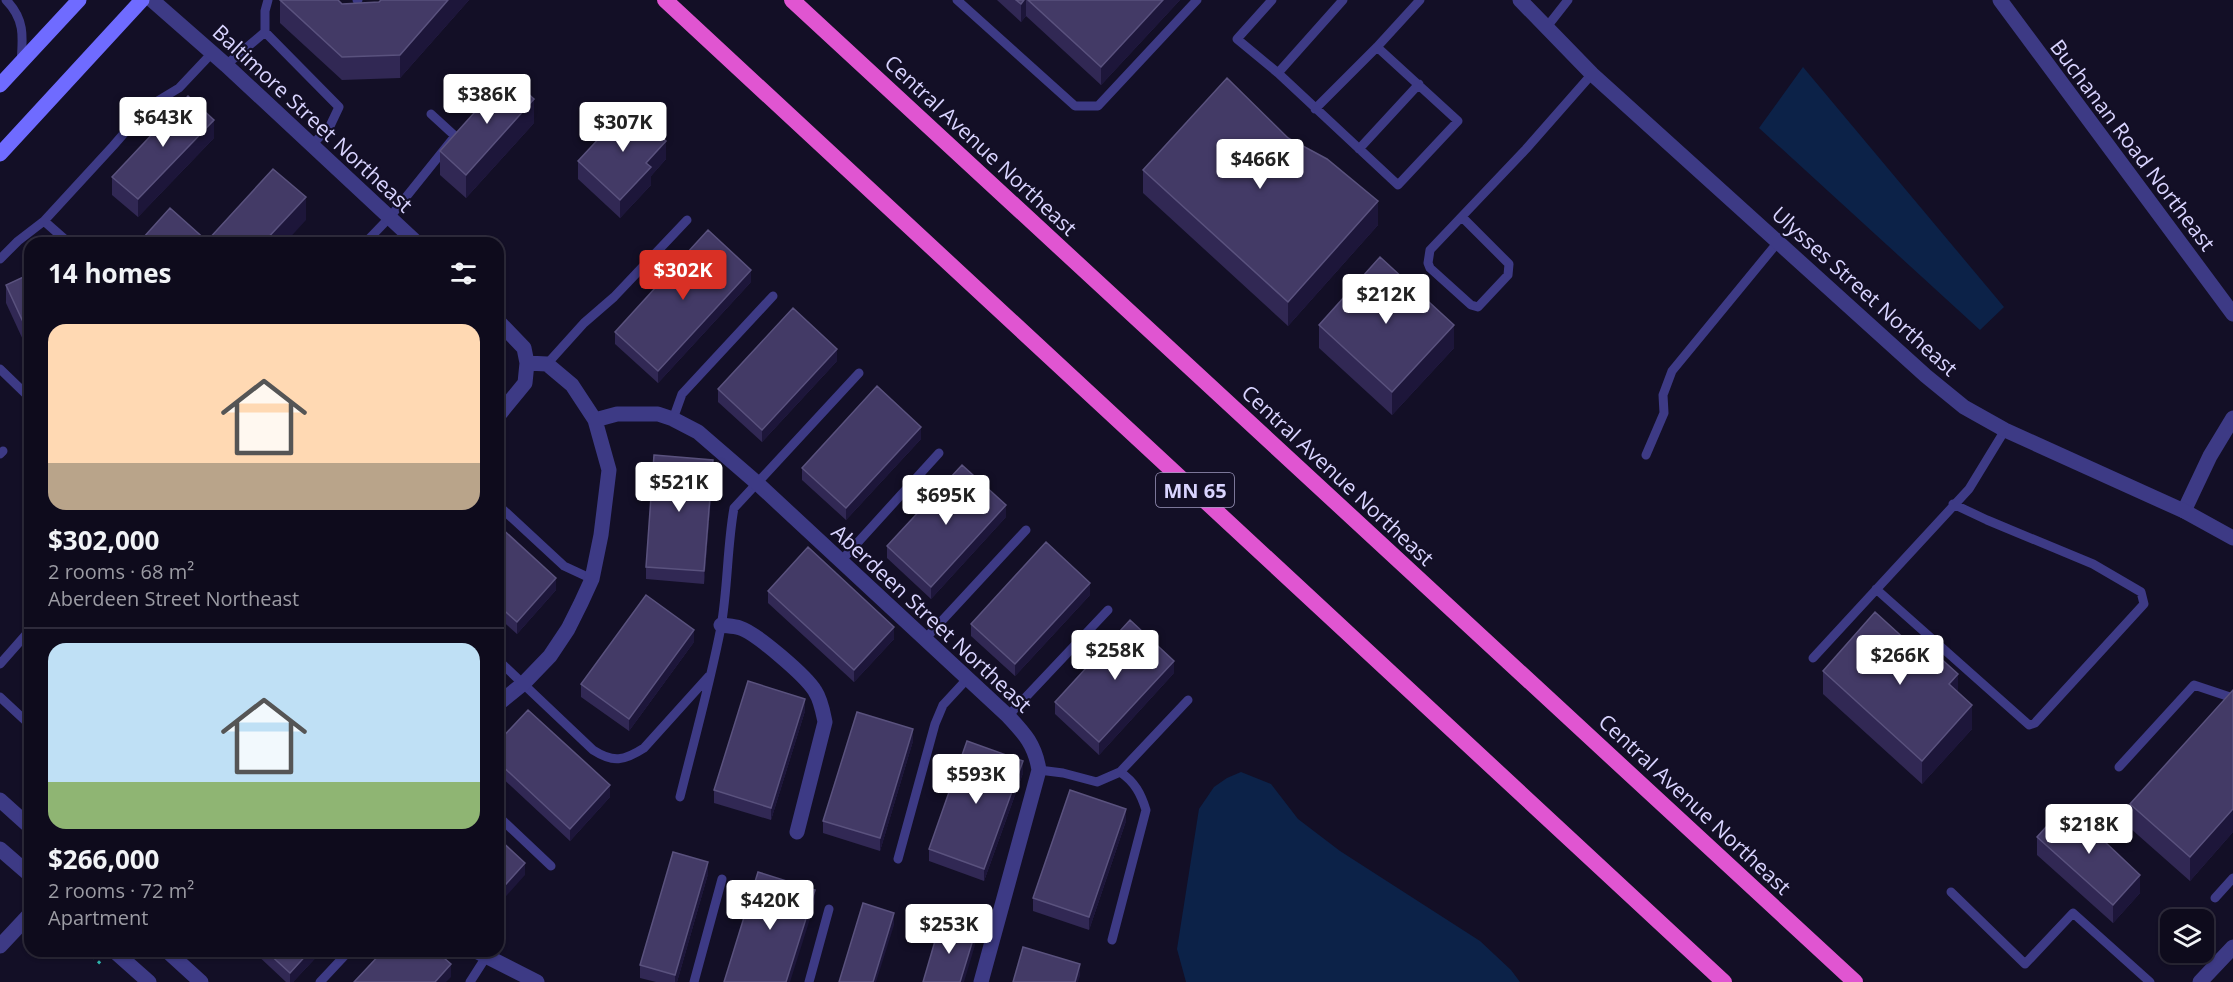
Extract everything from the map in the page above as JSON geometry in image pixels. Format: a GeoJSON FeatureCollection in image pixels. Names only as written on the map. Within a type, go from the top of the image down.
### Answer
{"type":"FeatureCollection","features":[{"type":"Feature","properties":{"kind":"highway","name":"MN 65"},"geometry":{"type":"LineString","coordinates":[[665,0],[1724,982]]}},
{"type":"Feature","properties":{"kind":"highway","name":"Central Avenue Northeast"},"geometry":{"type":"LineString","coordinates":[[792,0],[1855,982]]}},
{"type":"Feature","properties":{"kind":"main road"},"geometry":{"type":"LineString","coordinates":[[0,85],[79,0]]}},
{"type":"Feature","properties":{"kind":"main road"},"geometry":{"type":"LineString","coordinates":[[0,154],[142,0]]}},
{"type":"Feature","properties":{"kind":"street","name":"Baltimore Street Northeast"},"geometry":{"type":"LineString","coordinates":[[152,0],[213,53],[411,237]]}},
{"type":"Feature","properties":{"kind":"street","name":"Ulysses Street Northeast"},"geometry":{"type":"LineString","coordinates":[[1520,0],[1592,74],[1926,376],[1964,406],[2005,430],[2184,511],[2233,538]]}},
{"type":"Feature","properties":{"kind":"street","name":"Buchanan Road Northeast"},"geometry":{"type":"LineString","coordinates":[[2000,0],[2233,314]]}},
{"type":"Feature","properties":{"kind":"street"},"geometry":{"type":"LineString","coordinates":[[504,327],[524,348],[527,363],[525,383],[504,409]]}},
{"type":"Feature","properties":{"kind":"street"},"geometry":{"type":"LineString","coordinates":[[504,699],[524,683],[550,656],[568,630],[592,579],[601,535],[609,471],[595,420],[572,385],[547,364],[527,363]]}},
{"type":"Feature","properties":{"kind":"street","name":"Aberdeen Street Northeast"},"geometry":{"type":"LineString","coordinates":[[595,420],[617,414],[658,414],[674,419],[699,432],[1008,716],[1025,734],[1036,753],[1039,770]]}},
{"type":"Feature","properties":{"kind":"street"},"geometry":{"type":"LineString","coordinates":[[2184,511],[2210,456],[2233,418]]}},
{"type":"Feature","properties":{"kind":"street"},"geometry":{"type":"LineString","coordinates":[[721,625],[740,628],[755,636],[816,691],[822,706],[825,722],[796,832]]}},
{"type":"Feature","properties":{"kind":"street"},"geometry":{"type":"LineString","coordinates":[[981,982],[1039,770]]}},
{"type":"Feature","properties":{"kind":"street"},"geometry":{"type":"LineString","coordinates":[[0,800],[24,822]]}},
{"type":"Feature","properties":{"kind":"street"},"geometry":{"type":"LineString","coordinates":[[0,849],[24,870]]}},
{"type":"Feature","properties":{"kind":"street"},"geometry":{"type":"LineString","coordinates":[[0,946],[24,920]]}},
{"type":"Feature","properties":{"kind":"street"},"geometry":{"type":"LineString","coordinates":[[2200,982],[2233,946]]}},
{"type":"Feature","properties":{"kind":"street"},"geometry":{"type":"LineString","coordinates":[[121,957],[149,982]]}},
{"type":"Feature","properties":{"kind":"street"},"geometry":{"type":"LineString","coordinates":[[174,957],[201,982]]}},
{"type":"Feature","properties":{"kind":"street"},"geometry":{"type":"LineString","coordinates":[[487,957],[537,982]]}},
{"type":"Feature","properties":{"kind":"lane"},"geometry":{"type":"LineString","coordinates":[[6,0],[18,17],[23,32],[21,62]]}},
{"type":"Feature","properties":{"kind":"lane"},"geometry":{"type":"LineString","coordinates":[[268,0],[265,11],[265,32],[339,107],[330,126],[312,145]]}},
{"type":"Feature","properties":{"kind":"lane"},"geometry":{"type":"LineString","coordinates":[[957,0],[1075,106],[1098,106],[1197,0]]}},
{"type":"Feature","properties":{"kind":"lane"},"geometry":{"type":"LineString","coordinates":[[1272,0],[1237,39],[1278,73],[1398,185],[1458,121],[1377,47]]}},
{"type":"Feature","properties":{"kind":"lane"},"geometry":{"type":"LineString","coordinates":[[1278,73],[1344,0]]}},
{"type":"Feature","properties":{"kind":"lane"},"geometry":{"type":"LineString","coordinates":[[1546,28],[1568,0]]}},
{"type":"Feature","properties":{"kind":"lane"},"geometry":{"type":"LineString","coordinates":[[1315,109],[1377,47],[1417,1]]}},
{"type":"Feature","properties":{"kind":"lane"},"geometry":{"type":"LineString","coordinates":[[226,65],[265,32]]}},
{"type":"Feature","properties":{"kind":"lane"},"geometry":{"type":"LineString","coordinates":[[0,259],[18,241],[44,221],[146,108],[179,88],[213,53]]}},
{"type":"Feature","properties":{"kind":"lane"},"geometry":{"type":"LineString","coordinates":[[1462,217],[1509,264],[1509,275],[1478,307],[1471,305],[1430,268],[1428,263],[1430,250],[1526,149],[1592,74]]}},
{"type":"Feature","properties":{"kind":"lane"},"geometry":{"type":"LineString","coordinates":[[1359,149],[1419,84]]}},
{"type":"Feature","properties":{"kind":"lane"},"geometry":{"type":"LineString","coordinates":[[371,237],[390,217],[454,136],[431,114]]}},
{"type":"Feature","properties":{"kind":"lane"},"geometry":{"type":"LineString","coordinates":[[547,364],[584,323],[614,297],[687,220]]}},
{"type":"Feature","properties":{"kind":"lane"},"geometry":{"type":"LineString","coordinates":[[44,221],[62,237]]}},
{"type":"Feature","properties":{"kind":"lane"},"geometry":{"type":"LineString","coordinates":[[1646,455],[1664,413],[1663,395],[1672,371],[1778,242]]}},
{"type":"Feature","properties":{"kind":"lane"},"geometry":{"type":"LineString","coordinates":[[674,419],[682,394],[774,296]]}},
{"type":"Feature","properties":{"kind":"lane"},"geometry":{"type":"LineString","coordinates":[[0,369],[24,392]]}},
{"type":"Feature","properties":{"kind":"lane"},"geometry":{"type":"LineString","coordinates":[[680,797],[721,625],[729,570],[734,508],[859,374]]}},
{"type":"Feature","properties":{"kind":"lane"},"geometry":{"type":"LineString","coordinates":[[1813,658],[1969,489],[2005,430]]}},
{"type":"Feature","properties":{"kind":"lane"},"geometry":{"type":"LineString","coordinates":[[840,562],[939,453]]}},
{"type":"Feature","properties":{"kind":"lane"},"geometry":{"type":"LineString","coordinates":[[1876,589],[2029,725],[2035,723],[2144,604],[2141,592],[2093,564],[1953,504]]}},
{"type":"Feature","properties":{"kind":"lane"},"geometry":{"type":"LineString","coordinates":[[504,511],[564,566],[592,579]]}},
{"type":"Feature","properties":{"kind":"lane"},"geometry":{"type":"LineString","coordinates":[[925,639],[1026,530]]}},
{"type":"Feature","properties":{"kind":"lane"},"geometry":{"type":"LineString","coordinates":[[1008,716],[1108,610]]}},
{"type":"Feature","properties":{"kind":"lane"},"geometry":{"type":"LineString","coordinates":[[0,664],[24,637]]}},
{"type":"Feature","properties":{"kind":"lane"},"geometry":{"type":"LineString","coordinates":[[504,665],[593,750],[604,757],[618,759],[631,756],[644,748],[711,674]]}},
{"type":"Feature","properties":{"kind":"lane"},"geometry":{"type":"LineString","coordinates":[[898,859],[935,724],[943,705],[968,678]]}},
{"type":"Feature","properties":{"kind":"lane"},"geometry":{"type":"LineString","coordinates":[[2119,767],[2194,685],[2233,698]]}},
{"type":"Feature","properties":{"kind":"lane"},"geometry":{"type":"LineString","coordinates":[[0,697],[24,719]]}},
{"type":"Feature","properties":{"kind":"lane"},"geometry":{"type":"LineString","coordinates":[[1039,770],[1097,782],[1120,772],[1188,700]]}},
{"type":"Feature","properties":{"kind":"lane"},"geometry":{"type":"LineString","coordinates":[[1112,940],[1146,810],[1142,796],[1133,781],[1120,772]]}},
{"type":"Feature","properties":{"kind":"lane"},"geometry":{"type":"LineString","coordinates":[[504,822],[551,866]]}},
{"type":"Feature","properties":{"kind":"lane"},"geometry":{"type":"LineString","coordinates":[[2215,898],[2233,878]]}},
{"type":"Feature","properties":{"kind":"lane"},"geometry":{"type":"LineString","coordinates":[[694,982],[722,879]]}},
{"type":"Feature","properties":{"kind":"lane"},"geometry":{"type":"LineString","coordinates":[[1951,892],[2025,964],[2073,913],[2150,982]]}},
{"type":"Feature","properties":{"kind":"lane"},"geometry":{"type":"LineString","coordinates":[[809,982],[829,909]]}},
{"type":"Feature","properties":{"kind":"lane"},"geometry":{"type":"LineString","coordinates":[[320,982],[343,957]]}},
{"type":"Feature","properties":{"kind":"lane"},"geometry":{"type":"LineString","coordinates":[[470,982],[480,957]]}},
{"type":"Feature","properties":{"kind":"water"},"geometry":{"type":"Polygon","coordinates":[[[1803,67],[2004,307],[1980,330],[1759,128],[1803,67]]]}},
{"type":"Feature","properties":{"kind":"water"},"geometry":{"type":"Polygon","coordinates":[[[1241,772],[1271,784],[1298,819],[1340,851],[1480,941],[1511,970],[1520,982],[1186,982],[1177,949],[1199,809],[1214,787],[1241,772]]]}},
{"type":"Feature","properties":{"kind":"building"},"geometry":{"type":"Polygon","coordinates":[[[280,0],[338,0],[342,4],[381,0],[448,0],[400,55],[342,57],[280,0]]]}},
{"type":"Feature","properties":{"kind":"building"},"geometry":{"type":"Polygon","coordinates":[[[1028,0],[1163,0],[1101,67],[1028,0]]]}},
{"type":"Feature","properties":{"kind":"building"},"geometry":{"type":"Polygon","coordinates":[[[508,75],[534,99],[466,175],[440,151],[508,75]]]}},
{"type":"Feature","properties":{"kind":"building"},"geometry":{"type":"Polygon","coordinates":[[[1227,78],[1288,138],[1327,159],[1378,201],[1288,302],[1143,170],[1227,78]]]}},
{"type":"Feature","properties":{"kind":"building"},"geometry":{"type":"Polygon","coordinates":[[[188,96],[214,120],[138,199],[112,177],[188,96]]]}},
{"type":"Feature","properties":{"kind":"building"},"geometry":{"type":"Polygon","coordinates":[[[629,106],[666,141],[646,163],[651,167],[620,200],[578,161],[629,106]]]}},
{"type":"Feature","properties":{"kind":"building"},"geometry":{"type":"Polygon","coordinates":[[[273,169],[306,197],[269,237],[211,237],[273,169]]]}},
{"type":"Feature","properties":{"kind":"building"},"geometry":{"type":"Polygon","coordinates":[[[170,208],[203,237],[144,237],[170,208]]]}},
{"type":"Feature","properties":{"kind":"building"},"geometry":{"type":"Polygon","coordinates":[[[708,230],[751,270],[658,371],[615,332],[708,230]]]}},
{"type":"Feature","properties":{"kind":"building"},"geometry":{"type":"Polygon","coordinates":[[[1380,257],[1454,325],[1392,392],[1319,325],[1380,257]]]}},
{"type":"Feature","properties":{"kind":"building"},"geometry":{"type":"Polygon","coordinates":[[[24,277],[24,324],[6,285],[24,277]]]}},
{"type":"Feature","properties":{"kind":"building"},"geometry":{"type":"Polygon","coordinates":[[[793,308],[837,349],[762,430],[718,389],[793,308]]]}},
{"type":"Feature","properties":{"kind":"building"},"geometry":{"type":"Polygon","coordinates":[[[877,386],[921,427],[846,508],[802,468],[877,386]]]}},
{"type":"Feature","properties":{"kind":"building"},"geometry":{"type":"Polygon","coordinates":[[[654,455],[713,460],[704,571],[646,567],[654,455]]]}},
{"type":"Feature","properties":{"kind":"building"},"geometry":{"type":"Polygon","coordinates":[[[962,465],[1006,505],[931,587],[887,546],[962,465]]]}},
{"type":"Feature","properties":{"kind":"building"},"geometry":{"type":"Polygon","coordinates":[[[504,530],[556,578],[517,622],[504,610],[504,530]]]}},
{"type":"Feature","properties":{"kind":"building"},"geometry":{"type":"Polygon","coordinates":[[[1046,542],[1090,583],[1015,664],[971,624],[1046,542]]]}},
{"type":"Feature","properties":{"kind":"building"},"geometry":{"type":"Polygon","coordinates":[[[808,547],[894,627],[854,670],[768,591],[808,547]]]}},
{"type":"Feature","properties":{"kind":"building"},"geometry":{"type":"Polygon","coordinates":[[[646,595],[694,630],[629,719],[581,684],[646,595]]]}},
{"type":"Feature","properties":{"kind":"building"},"geometry":{"type":"Polygon","coordinates":[[[1875,612],[1920,653],[1926,645],[1958,674],[1949,684],[1972,705],[1922,761],[1823,671],[1875,612]]]}},
{"type":"Feature","properties":{"kind":"building"},"geometry":{"type":"Polygon","coordinates":[[[1130,620],[1174,661],[1099,742],[1055,702],[1130,620]]]}},
{"type":"Feature","properties":{"kind":"building"},"geometry":{"type":"Polygon","coordinates":[[[748,681],[805,699],[771,808],[714,790],[748,681]]]}},
{"type":"Feature","properties":{"kind":"building"},"geometry":{"type":"Polygon","coordinates":[[[2233,690],[2233,809],[2190,857],[2130,804],[2233,690]]]}},
{"type":"Feature","properties":{"kind":"building"},"geometry":{"type":"Polygon","coordinates":[[[528,710],[610,785],[570,829],[504,768],[504,736],[528,710]]]}},
{"type":"Feature","properties":{"kind":"building"},"geometry":{"type":"Polygon","coordinates":[[[857,712],[913,729],[880,838],[823,821],[857,712]]]}},
{"type":"Feature","properties":{"kind":"building"},"geometry":{"type":"Polygon","coordinates":[[[967,741],[1023,761],[984,869],[929,849],[967,741]]]}},
{"type":"Feature","properties":{"kind":"building"},"geometry":{"type":"Polygon","coordinates":[[[1070,790],[1126,809],[1089,917],[1033,898],[1070,790]]]}},
{"type":"Feature","properties":{"kind":"building"},"geometry":{"type":"Polygon","coordinates":[[[2066,805],[2140,875],[2113,905],[2037,837],[2066,805]]]}},
{"type":"Feature","properties":{"kind":"building"},"geometry":{"type":"Polygon","coordinates":[[[504,844],[525,863],[504,886],[504,844]]]}},
{"type":"Feature","properties":{"kind":"building"},"geometry":{"type":"Polygon","coordinates":[[[673,852],[708,862],[675,975],[640,965],[673,852]]]}},
{"type":"Feature","properties":{"kind":"building"},"geometry":{"type":"Polygon","coordinates":[[[758,872],[815,890],[786,982],[724,982],[758,872]]]}},
{"type":"Feature","properties":{"kind":"building"},"geometry":{"type":"Polygon","coordinates":[[[863,903],[894,913],[873,982],[839,982],[863,903]]]}},
{"type":"Feature","properties":{"kind":"building"},"geometry":{"type":"Polygon","coordinates":[[[940,924],[975,933],[960,982],[923,982],[940,924]]]}},
{"type":"Feature","properties":{"kind":"building"},"geometry":{"type":"Polygon","coordinates":[[[1023,947],[1080,964],[1075,982],[1013,982],[1023,947]]]}},
{"type":"Feature","properties":{"kind":"building"},"geometry":{"type":"Polygon","coordinates":[[[273,957],[305,957],[290,973],[273,957]]]}},
{"type":"Feature","properties":{"kind":"building"},"geometry":{"type":"Polygon","coordinates":[[[377,957],[443,957],[451,964],[435,982],[354,982],[377,957]]]}}]}
